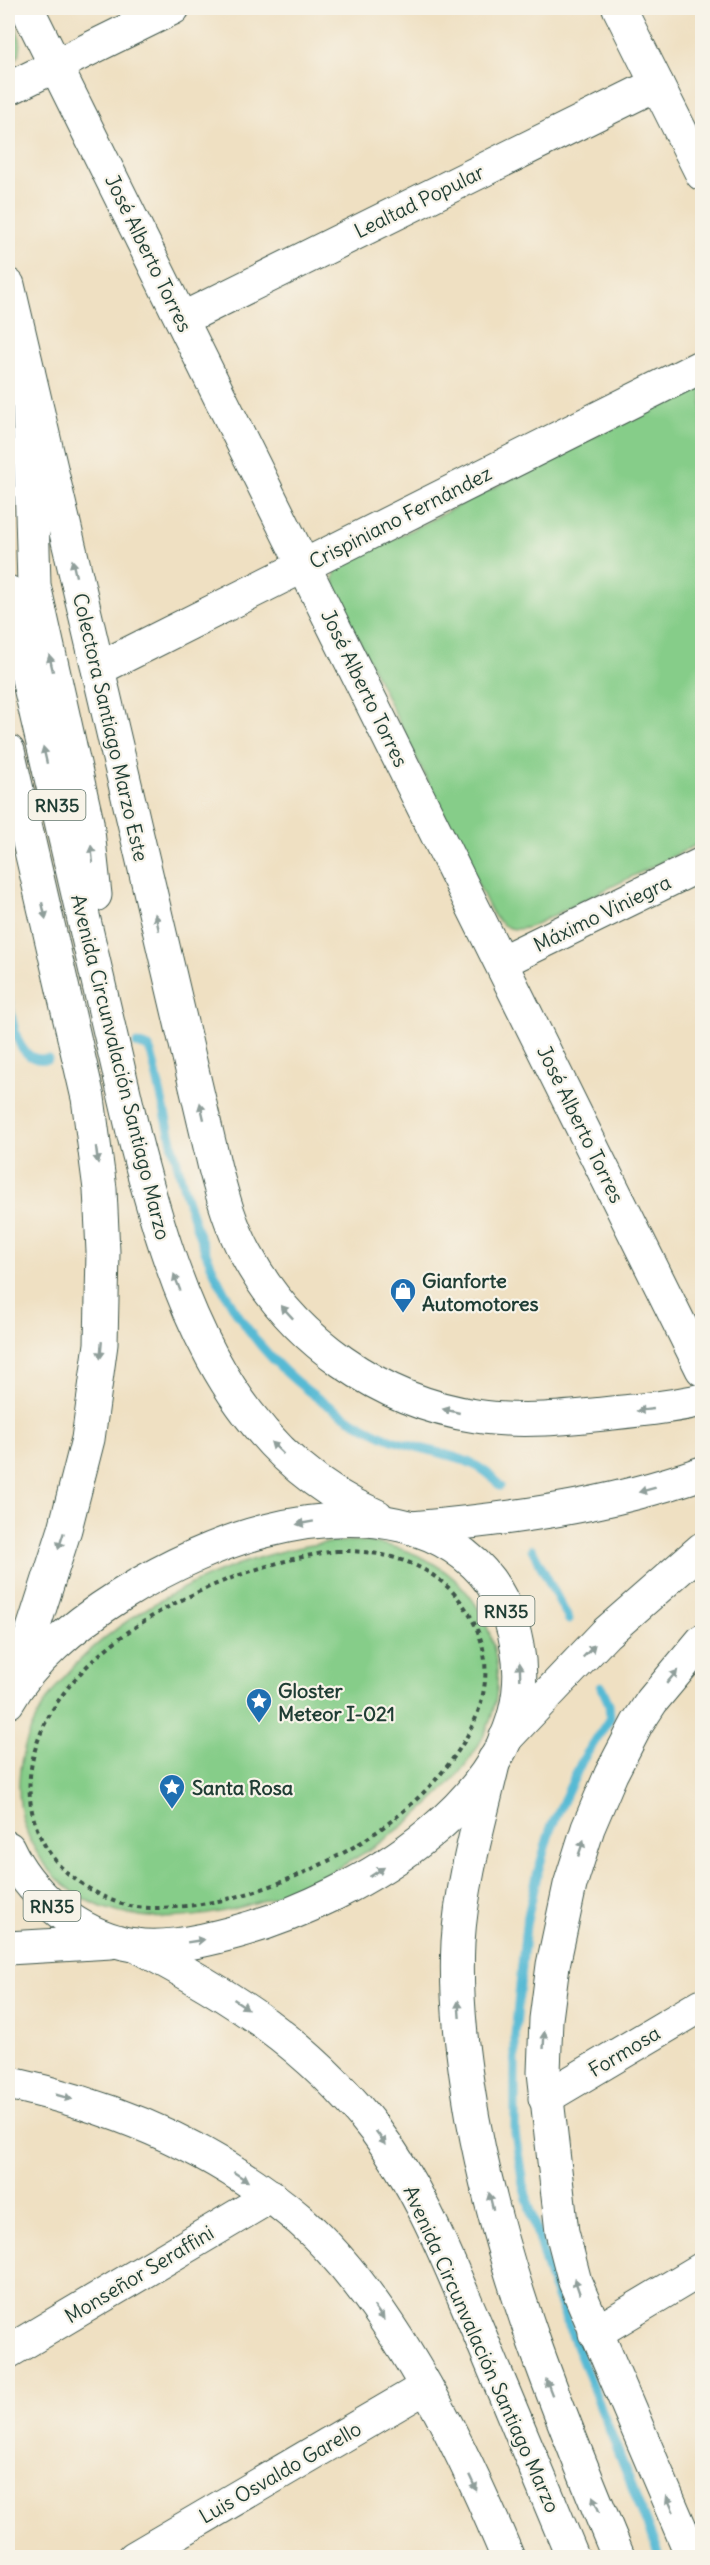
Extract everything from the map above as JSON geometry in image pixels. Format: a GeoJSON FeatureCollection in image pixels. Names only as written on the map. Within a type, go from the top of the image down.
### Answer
{"type":"FeatureCollection","features":[{"type":"Feature","properties":{"kind":"main road","name":"José Alberto Torres"},"geometry":{"type":"LineString","coordinates":[[27,8],[702,1370]]}},
{"type":"Feature","properties":{"kind":"main road"},"geometry":{"type":"LineString","coordinates":[[8,89],[173,8]]}},
{"type":"Feature","properties":{"kind":"main road"},"geometry":{"type":"LineString","coordinates":[[619,8],[702,174]]}},
{"type":"Feature","properties":{"kind":"main road","name":"Lealtad Popular"},"geometry":{"type":"LineString","coordinates":[[182,319],[657,84]]}},
{"type":"Feature","properties":{"kind":"main road","name":"Colectora Santiago Marzo Este"},"geometry":{"type":"LineString","coordinates":[[8,285],[215,1168],[233,1227],[246,1254],[279,1304],[335,1356],[394,1392],[421,1403],[458,1413],[535,1420],[671,1407],[702,1400]]}},
{"type":"Feature","properties":{"kind":"main road","name":"Crispiniano Fernández"},"geometry":{"type":"LineString","coordinates":[[98,669],[702,366]]}},
{"type":"Feature","properties":{"kind":"main road"},"geometry":{"type":"LineString","coordinates":[[28,371],[34,585],[89,834],[106,1017]]}},
{"type":"Feature","properties":{"kind":"main road","name":"Avenida Circunvalación Santiago Marzo"},"geometry":{"type":"LineString","coordinates":[[8,592],[106,1017],[157,1222],[186,1306],[209,1355],[252,1420],[283,1454],[319,1484],[344,1500],[404,1526]]}},
{"type":"Feature","properties":{"kind":"main road","name":"Avenida Circunvalación Santiago Marzo"},"geometry":{"type":"LineString","coordinates":[[8,751],[90,1107],[100,1189],[103,1252],[101,1344],[88,1438],[65,1529],[10,1697]]}},
{"type":"Feature","properties":{"kind":"main road","name":"Máximo Viniegra"},"geometry":{"type":"LineString","coordinates":[[501,962],[702,864]]}},
{"type":"Feature","properties":{"kind":"main road"},"geometry":{"type":"LineString","coordinates":[[404,1526],[560,1511],[613,1500],[702,1473]]}},
{"type":"Feature","properties":{"kind":"main road","name":"RN35"},"geometry":{"type":"LineString","coordinates":[[8,1948],[186,1942],[254,1926],[313,1905],[360,1882],[403,1854],[444,1821],[464,1801],[500,1748],[517,1708],[520,1675],[516,1640],[505,1609],[490,1581],[467,1557],[440,1540],[404,1526],[348,1519],[310,1521],[258,1533],[207,1550],[143,1583],[89,1618],[49,1653],[10,1697]]}},
{"type":"Feature","properties":{"kind":"main road"},"geometry":{"type":"LineString","coordinates":[[619,2558],[553,2399],[516,2292],[487,2185],[466,2074],[458,1989],[460,1924],[470,1861],[500,1748],[606,1633],[701,1552]]}},
{"type":"Feature","properties":{"kind":"main road"},"geometry":{"type":"LineString","coordinates":[[695,2551],[595,2333],[566,2248],[545,2098],[544,2046],[549,1991],[564,1911],[579,1854],[603,1791],[637,1724],[652,1701],[701,1647]]}},
{"type":"Feature","properties":{"kind":"main road","name":"RN35"},"geometry":{"type":"LineString","coordinates":[[8,1848],[23,1874],[50,1904],[81,1926],[126,1943]]}},
{"type":"Feature","properties":{"kind":"main road","name":"Avenida Circunvalación Santiago Marzo"},"geometry":{"type":"LineString","coordinates":[[126,1943],[203,1981],[264,2020],[311,2060],[376,2131],[410,2183],[438,2238],[573,2558]]}},
{"type":"Feature","properties":{"kind":"main road","name":"Formosa"},"geometry":{"type":"LineString","coordinates":[[545,2098],[702,2005]]}},
{"type":"Feature","properties":{"kind":"main road"},"geometry":{"type":"LineString","coordinates":[[8,2083],[72,2099],[140,2123],[209,2157],[271,2196],[301,2221],[348,2271],[390,2327],[426,2387],[508,2558]]}},
{"type":"Feature","properties":{"kind":"main road","name":"Monseñor Seraffini"},"geometry":{"type":"LineString","coordinates":[[8,2352],[271,2196]]}},
{"type":"Feature","properties":{"kind":"main road"},"geometry":{"type":"LineString","coordinates":[[595,2333],[702,2269]]}},
{"type":"Feature","properties":{"kind":"main road","name":"Luis Osvaldo Garello"},"geometry":{"type":"LineString","coordinates":[[134,2558],[426,2387]]}},
{"type":"Feature","properties":{"kind":"path"},"geometry":{"type":"LineString","coordinates":[[368,1551],[400,1559],[432,1574],[457,1596],[475,1625],[484,1658],[483,1693],[474,1724],[458,1752],[437,1777],[370,1836],[344,1853],[299,1875],[228,1899],[158,1908],[113,1901],[75,1879],[59,1865],[45,1846],[32,1811],[30,1778],[40,1735],[59,1699],[87,1666],[131,1631],[180,1601],[249,1572],[313,1554],[368,1551]]}},
{"type":"Feature","properties":{"kind":"green space"},"geometry":{"type":"Polygon","coordinates":[[[8,8],[18,32],[20,47],[15,61],[8,67],[8,8]]]}},
{"type":"Feature","properties":{"kind":"green space"},"geometry":{"type":"Polygon","coordinates":[[[702,381],[702,842],[532,926],[513,929],[503,925],[491,911],[335,591],[334,577],[337,568],[702,381]]]}},
{"type":"Feature","properties":{"kind":"green space"},"geometry":{"type":"Polygon","coordinates":[[[357,1541],[392,1546],[425,1559],[440,1568],[465,1591],[483,1618],[496,1662],[497,1692],[490,1721],[461,1770],[415,1817],[355,1859],[287,1892],[217,1912],[149,1917],[90,1902],[44,1863],[28,1835],[20,1804],[19,1782],[30,1732],[57,1686],[96,1645],[144,1610],[198,1581],[254,1559],[308,1546],[357,1541]]]}},
{"type":"Feature","properties":{"kind":"waterway"},"geometry":{"type":"LineString","coordinates":[[8,998],[14,1029],[22,1048],[37,1059],[48,1059]]}},
{"type":"Feature","properties":{"kind":"waterway"},"geometry":{"type":"LineString","coordinates":[[137,1044],[149,1048],[152,1056],[180,1175],[197,1229],[218,1280],[245,1325],[281,1367],[327,1404],[385,1437],[477,1466],[500,1486]]}},
{"type":"Feature","properties":{"kind":"waterway"},"geometry":{"type":"LineString","coordinates":[[532,1549],[569,1620]]}},
{"type":"Feature","properties":{"kind":"waterway"},"geometry":{"type":"LineString","coordinates":[[601,1686],[609,1704],[610,1718],[582,1761],[550,1830],[526,1925],[515,2035],[515,2133],[523,2184],[550,2279],[660,2558]]}},
{"type":"Feature","properties":{"kind":"place","name":"Gianforte Automotores"},"geometry":{"type":"Point","coordinates":[403,1314]}},
{"type":"Feature","properties":{"kind":"place","name":"Gloster Meteor I-021"},"geometry":{"type":"Point","coordinates":[259,1724]}},
{"type":"Feature","properties":{"kind":"place","name":"Santa Rosa"},"geometry":{"type":"Point","coordinates":[172,1810]}}]}
